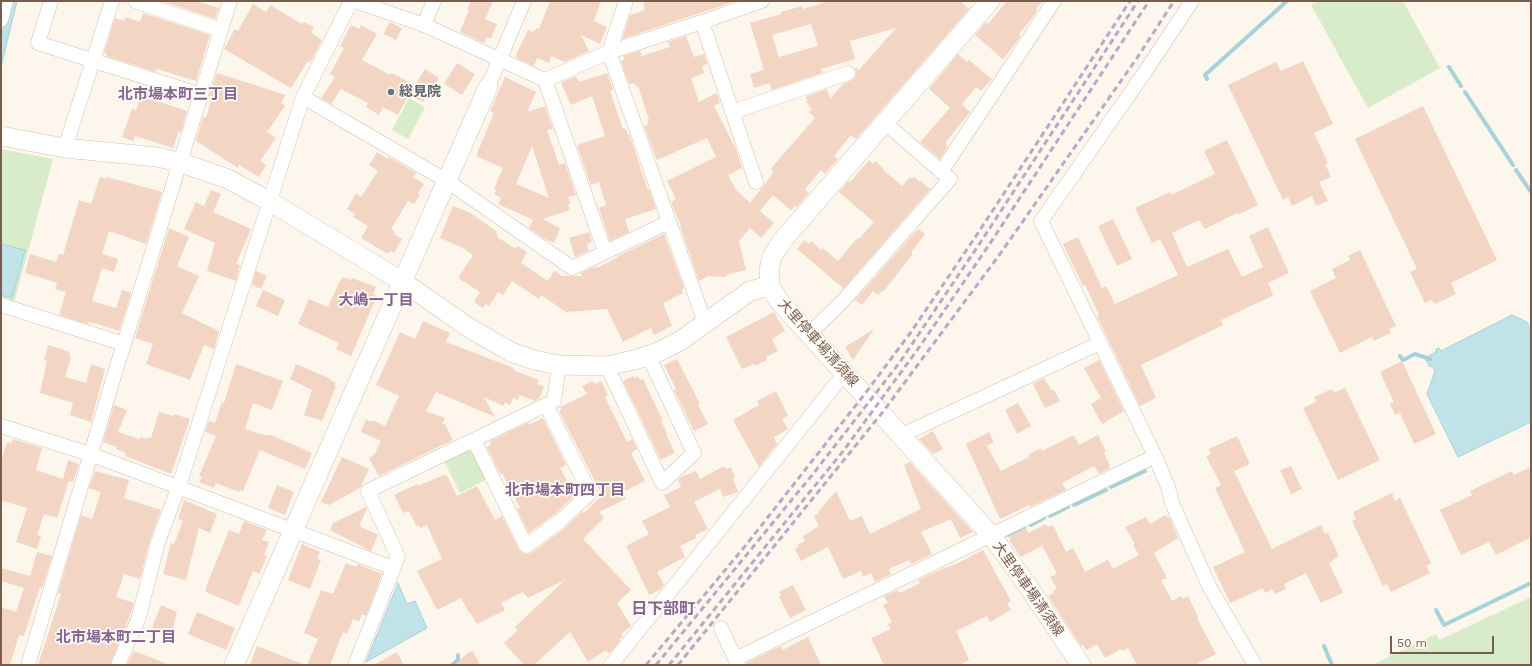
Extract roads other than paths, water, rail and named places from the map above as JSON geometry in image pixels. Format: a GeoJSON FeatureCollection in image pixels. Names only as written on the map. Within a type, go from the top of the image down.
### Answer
{"type":"FeatureCollection","features":[{"type":"Feature","properties":{"kind":"street"},"geometry":{"type":"LineString","coordinates":[[1,20],[6,1]]}},
{"type":"Feature","properties":{"kind":"street"},"geometry":{"type":"LineString","coordinates":[[51,1],[38,43],[200,95]]}},
{"type":"Feature","properties":{"kind":"street"},"geometry":{"type":"LineString","coordinates":[[65,148],[112,1]]}},
{"type":"Feature","properties":{"kind":"street"},"geometry":{"type":"LineString","coordinates":[[135,1],[221,30]]}},
{"type":"Feature","properties":{"kind":"street"},"geometry":{"type":"LineString","coordinates":[[28,665],[90,454],[230,1]]}},
{"type":"Feature","properties":{"kind":"street"},"geometry":{"type":"LineString","coordinates":[[118,665],[138,620],[158,542],[179,486],[303,97],[350,1]]}},
{"type":"Feature","properties":{"kind":"street"},"geometry":{"type":"LineString","coordinates":[[355,1],[424,25],[545,80],[605,252]]}},
{"type":"Feature","properties":{"kind":"street"},"geometry":{"type":"LineString","coordinates":[[424,25],[434,1]]}},
{"type":"Feature","properties":{"kind":"street"},"geometry":{"type":"LineString","coordinates":[[234,665],[447,182],[524,1]]}},
{"type":"Feature","properties":{"kind":"street"},"geometry":{"type":"LineString","coordinates":[[626,1],[609,52],[705,323]]}},
{"type":"Feature","properties":{"kind":"street"},"geometry":{"type":"LineString","coordinates":[[545,80],[609,52],[762,1]]}},
{"type":"Feature","properties":{"kind":"street","name":"大里停車場清須線"},"geometry":{"type":"LineString","coordinates":[[990,1],[782,241],[772,257],[769,270],[770,286],[779,301],[991,535],[1030,589],[1081,665]]}},
{"type":"Feature","properties":{"kind":"street"},"geometry":{"type":"LineString","coordinates":[[941,172],[1054,1]]}},
{"type":"Feature","properties":{"kind":"street"},"geometry":{"type":"LineString","coordinates":[[1192,1],[1145,72],[1041,221],[1154,456],[1168,487],[1172,503],[1210,588],[1253,664]]}},
{"type":"Feature","properties":{"kind":"street"},"geometry":{"type":"LineString","coordinates":[[702,22],[756,182]]}},
{"type":"Feature","properties":{"kind":"street"},"geometry":{"type":"LineString","coordinates":[[732,112],[848,73]]}},
{"type":"Feature","properties":{"kind":"street"},"geometry":{"type":"LineString","coordinates":[[303,97],[447,182],[572,268],[669,222]]}},
{"type":"Feature","properties":{"kind":"street"},"geometry":{"type":"LineString","coordinates":[[809,334],[843,301],[950,179],[885,123]]}},
{"type":"Feature","properties":{"kind":"street"},"geometry":{"type":"LineString","coordinates":[[1,136],[65,148],[158,157],[179,162],[228,179],[269,200],[403,282],[468,327],[511,352],[534,360],[559,365],[607,366],[638,359],[680,341],[750,291],[770,286]]}},
{"type":"Feature","properties":{"kind":"street"},"geometry":{"type":"LineString","coordinates":[[1,305],[124,344]]}},
{"type":"Feature","properties":{"kind":"street"},"geometry":{"type":"LineString","coordinates":[[902,435],[1100,343]]}},
{"type":"Feature","properties":{"kind":"street"},"geometry":{"type":"LineString","coordinates":[[607,366],[662,483],[694,453],[648,355]]}},
{"type":"Feature","properties":{"kind":"street"},"geometry":{"type":"LineString","coordinates":[[355,665],[398,557],[368,491],[554,401],[559,365]]}},
{"type":"Feature","properties":{"kind":"street"},"geometry":{"type":"LineString","coordinates":[[612,665],[844,374]]}},
{"type":"Feature","properties":{"kind":"street"},"geometry":{"type":"LineString","coordinates":[[474,440],[526,546],[560,521],[590,494],[546,405]]}},
{"type":"Feature","properties":{"kind":"street"},"geometry":{"type":"LineString","coordinates":[[2,429],[90,454],[179,486],[393,568]]}},
{"type":"Feature","properties":{"kind":"street"},"geometry":{"type":"LineString","coordinates":[[721,628],[736,662],[1154,456]]}},
{"type":"Feature","properties":{"kind":"water"},"geometry":{"type":"Polygon","coordinates":[[[10,1],[17,1],[1,67],[1,38],[10,1]]]}},
{"type":"Feature","properties":{"kind":"water"},"geometry":{"type":"Polygon","coordinates":[[[1,244],[25,250],[12,298],[1,295],[1,244]]]}},
{"type":"Feature","properties":{"kind":"water"},"geometry":{"type":"Polygon","coordinates":[[[1512,315],[1527,322],[1531,329],[1531,422],[1458,457],[1427,394],[1435,371],[1433,367],[1429,366],[1425,358],[1436,352],[1436,349],[1439,348],[1441,351],[1512,315]]]}},
{"type":"Feature","properties":{"kind":"water"},"geometry":{"type":"Polygon","coordinates":[[[398,583],[407,604],[415,601],[427,628],[366,662],[398,583]]]}},
{"type":"Feature","properties":{"kind":"waterway"},"geometry":{"type":"LineString","coordinates":[[1207,79],[1205,75],[1287,1]]}},
{"type":"Feature","properties":{"kind":"waterway"},"geometry":{"type":"LineString","coordinates":[[1449,67],[1461,86]]}},
{"type":"Feature","properties":{"kind":"waterway"},"geometry":{"type":"LineString","coordinates":[[1465,92],[1513,165]]}},
{"type":"Feature","properties":{"kind":"waterway"},"geometry":{"type":"LineString","coordinates":[[1516,170],[1531,192]]}},
{"type":"Feature","properties":{"kind":"waterway"},"geometry":{"type":"LineString","coordinates":[[1400,356],[1403,360],[1415,354],[1430,359]]}},
{"type":"Feature","properties":{"kind":"waterway"},"geometry":{"type":"LineString","coordinates":[[1111,487],[1145,471]]}},
{"type":"Feature","properties":{"kind":"waterway"},"geometry":{"type":"LineString","coordinates":[[1074,505],[1106,490]]}},
{"type":"Feature","properties":{"kind":"waterway"},"geometry":{"type":"LineString","coordinates":[[1050,516],[1068,507]]}},
{"type":"Feature","properties":{"kind":"waterway"},"geometry":{"type":"LineString","coordinates":[[1031,525],[1044,518]]}},
{"type":"Feature","properties":{"kind":"waterway"},"geometry":{"type":"LineString","coordinates":[[1008,535],[1024,528]]}},
{"type":"Feature","properties":{"kind":"waterway"},"geometry":{"type":"LineString","coordinates":[[1436,610],[1444,625],[1531,583]]}},
{"type":"Feature","properties":{"kind":"waterway"},"geometry":{"type":"LineString","coordinates":[[1324,646],[1332,665]]}},
{"type":"Feature","properties":{"kind":"waterway"},"geometry":{"type":"LineString","coordinates":[[452,665],[458,660],[458,655]]}},
{"type":"Feature","properties":{"kind":"railway"},"geometry":{"type":"LineString","coordinates":[[646,665],[746,545],[864,395],[911,332],[974,239],[1130,1]]}},
{"type":"Feature","properties":{"kind":"railway"},"geometry":{"type":"LineString","coordinates":[[656,665],[813,474],[900,362],[980,243],[1138,1]]}},
{"type":"Feature","properties":{"kind":"railway"},"geometry":{"type":"LineString","coordinates":[[669,665],[844,450],[918,349],[989,245],[1149,1]]}},
{"type":"Feature","properties":{"kind":"railway"},"geometry":{"type":"LineString","coordinates":[[678,665],[882,413],[1000,254],[1137,58],[1174,1]]}},
{"type":"Feature","properties":{"kind":"place","name":"総見院"},"geometry":{"type":"Point","coordinates":[391,92]}},
{"type":"Feature","properties":{"kind":"district","name":"北市場本町三丁目"},"geometry":{"type":"Point","coordinates":[178,95]}},
{"type":"Feature","properties":{"kind":"district","name":"大嶋一丁目"},"geometry":{"type":"Point","coordinates":[376,301]}},
{"type":"Feature","properties":{"kind":"district","name":"北市場本町四丁目"},"geometry":{"type":"Point","coordinates":[565,491]}},
{"type":"Feature","properties":{"kind":"district","name":"日下部町"},"geometry":{"type":"Point","coordinates":[663,609]}},
{"type":"Feature","properties":{"kind":"district","name":"北市場本町二丁目"},"geometry":{"type":"Point","coordinates":[116,638]}}]}
